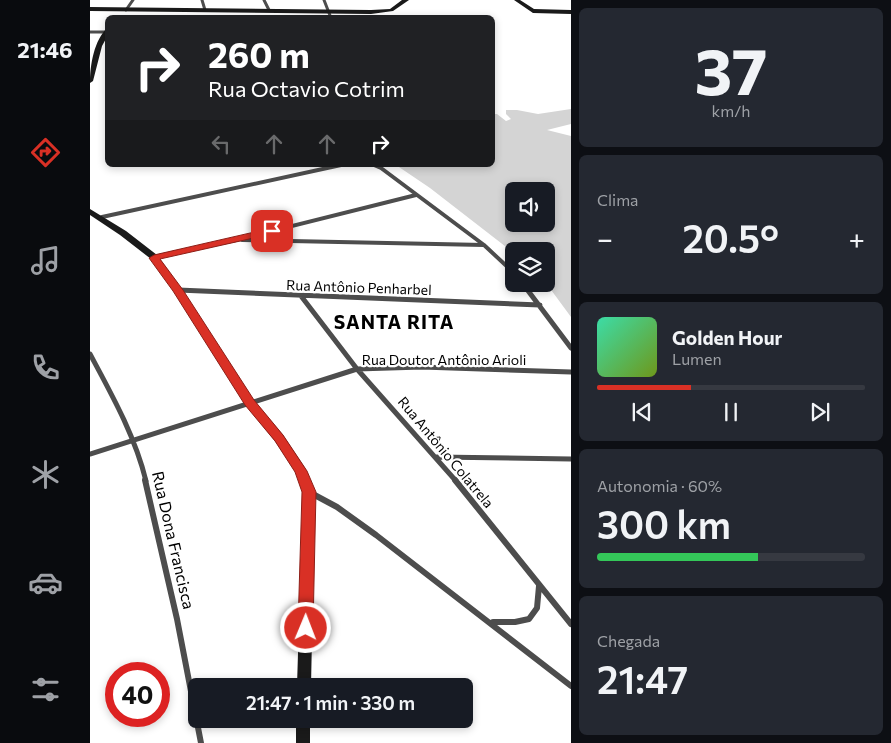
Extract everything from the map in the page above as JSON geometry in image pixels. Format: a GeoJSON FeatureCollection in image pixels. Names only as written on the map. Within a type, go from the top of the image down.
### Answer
{"type":"FeatureCollection","features":[{"type":"Feature","properties":{"kind":"street"},"geometry":{"type":"LineString","coordinates":[[120,15],[133,0]]}},
{"type":"Feature","properties":{"kind":"street"},"geometry":{"type":"LineString","coordinates":[[202,0],[204,10]]}},
{"type":"Feature","properties":{"kind":"street"},"geometry":{"type":"LineString","coordinates":[[264,0],[268,10]]}},
{"type":"Feature","properties":{"kind":"street"},"geometry":{"type":"LineString","coordinates":[[324,0],[331,14]]}},
{"type":"Feature","properties":{"kind":"street"},"geometry":{"type":"LineString","coordinates":[[90,9],[268,10],[331,14],[383,11],[406,0]]}},
{"type":"Feature","properties":{"kind":"street"},"geometry":{"type":"LineString","coordinates":[[517,0],[530,10],[538,12],[571,12]]}},
{"type":"Feature","properties":{"kind":"street"},"geometry":{"type":"LineString","coordinates":[[390,1],[394,7]]}},
{"type":"Feature","properties":{"kind":"street"},"geometry":{"type":"LineString","coordinates":[[90,32],[105,31]]}},
{"type":"Feature","properties":{"kind":"street"},"geometry":{"type":"LineString","coordinates":[[90,81],[99,46],[105,33]]}},
{"type":"Feature","properties":{"kind":"street"},"geometry":{"type":"LineString","coordinates":[[102,217],[332,167]]}},
{"type":"Feature","properties":{"kind":"street"},"geometry":{"type":"LineString","coordinates":[[379,167],[484,245],[505,265]]}},
{"type":"Feature","properties":{"kind":"street"},"geometry":{"type":"LineString","coordinates":[[154,258],[236,240],[416,195]]}},
{"type":"Feature","properties":{"kind":"street"},"geometry":{"type":"LineString","coordinates":[[90,211],[102,217],[154,258],[178,290],[250,402],[279,438],[301,471],[309,492],[304,678]]}},
{"type":"Feature","properties":{"kind":"street"},"geometry":{"type":"LineString","coordinates":[[236,240],[484,245]]}},
{"type":"Feature","properties":{"kind":"street","name":"Rua Antônio Penharbel"},"geometry":{"type":"LineString","coordinates":[[178,290],[540,305]]}},
{"type":"Feature","properties":{"kind":"street"},"geometry":{"type":"LineString","coordinates":[[529,292],[571,348]]}},
{"type":"Feature","properties":{"kind":"street","name":"Rua Antônio Colatrela"},"geometry":{"type":"LineString","coordinates":[[300,296],[357,369],[436,457],[571,624]]}},
{"type":"Feature","properties":{"kind":"street","name":"Rua Dona Francisca"},"geometry":{"type":"LineString","coordinates":[[90,354],[133,439],[148,484],[201,743]]}},
{"type":"Feature","properties":{"kind":"street","name":"Rua Doutor Antônio Arioli"},"geometry":{"type":"LineString","coordinates":[[90,454],[357,369],[422,367],[571,372]]}},
{"type":"Feature","properties":{"kind":"street"},"geometry":{"type":"LineString","coordinates":[[436,457],[571,459]]}},
{"type":"Feature","properties":{"kind":"street"},"geometry":{"type":"LineString","coordinates":[[309,492],[323,499],[381,538],[492,622],[571,686]]}},
{"type":"Feature","properties":{"kind":"street"},"geometry":{"type":"LineString","coordinates":[[492,622],[517,623],[533,617],[540,606],[539,586]]}},
{"type":"Feature","properties":{"kind":"street"},"geometry":{"type":"LineString","coordinates":[[303,728],[303,743]]}},
{"type":"Feature","properties":{"kind":"shaded area"},"geometry":{"type":"Polygon","coordinates":[[[571,109],[571,124],[547,130],[571,136],[571,317],[553,292],[555,292],[555,242],[505,242],[505,246],[430,188],[399,167],[495,167],[495,114],[506,121],[511,119],[506,114],[506,110],[538,114],[571,109]]]}},
{"type":"Feature","properties":{"kind":"district","name":"SANTA RITA"},"geometry":{"type":"Point","coordinates":[394,321]}},
{"type":"Feature","properties":{"kind":"route"},"geometry":{"type":"LineString","coordinates":[[272,231],[154,258],[178,290],[250,402],[279,438],[301,471],[309,492],[306,628]]}}]}
